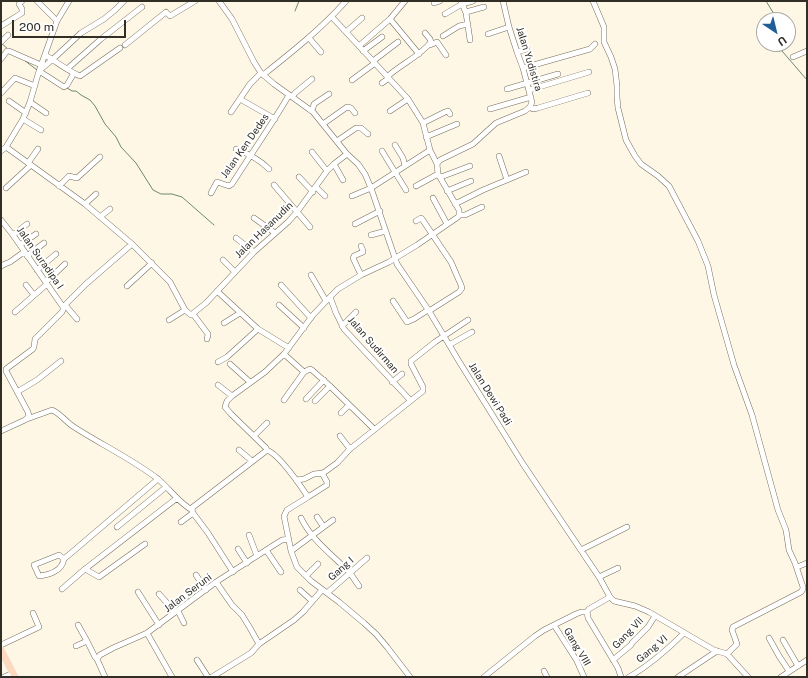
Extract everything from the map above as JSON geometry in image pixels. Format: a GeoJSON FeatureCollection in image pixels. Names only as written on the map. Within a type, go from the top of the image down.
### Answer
{"type":"FeatureCollection","features":[{"type":"Feature","properties":{"kind":"main road"},"geometry":{"type":"LineString","coordinates":[[1,650],[3,660],[14,675]]}},
{"type":"Feature","properties":{"kind":"street"},"geometry":{"type":"LineString","coordinates":[[38,1],[57,21]]}},
{"type":"Feature","properties":{"kind":"street"},"geometry":{"type":"LineString","coordinates":[[1,151],[6,147],[26,113],[57,21],[69,1]]}},
{"type":"Feature","properties":{"kind":"street"},"geometry":{"type":"LineString","coordinates":[[45,55],[80,76],[166,12],[170,16],[195,1]]}},
{"type":"Feature","properties":{"kind":"street"},"geometry":{"type":"LineString","coordinates":[[219,1],[232,19],[254,62],[262,74]]}},
{"type":"Feature","properties":{"kind":"street"},"geometry":{"type":"LineString","coordinates":[[231,112],[250,84],[308,38],[332,17],[346,1]]}},
{"type":"Feature","properties":{"kind":"street"},"geometry":{"type":"LineString","coordinates":[[358,46],[390,19],[405,1]]}},
{"type":"Feature","properties":{"kind":"street"},"geometry":{"type":"LineString","coordinates":[[434,3],[440,1]]}},
{"type":"Feature","properties":{"kind":"street"},"geometry":{"type":"LineString","coordinates":[[444,14],[461,3],[473,1]]}},
{"type":"Feature","properties":{"kind":"street","name":"Jalan Yudistira"},"geometry":{"type":"LineString","coordinates":[[437,164],[440,160],[473,144],[496,123],[522,113],[530,107],[532,102],[531,97],[509,27],[503,1]]}},
{"type":"Feature","properties":{"kind":"street"},"geometry":{"type":"LineString","coordinates":[[593,1],[604,27],[604,42],[615,69],[618,108],[626,140],[641,164],[669,186],[698,241],[708,266],[714,295],[734,365],[752,415],[778,510],[786,530],[789,550],[803,587],[801,592],[733,627],[732,630],[737,644],[727,654]]}},
{"type":"Feature","properties":{"kind":"street"},"geometry":{"type":"LineString","coordinates":[[1,26],[22,13],[19,2]]}},
{"type":"Feature","properties":{"kind":"street"},"geometry":{"type":"LineString","coordinates":[[40,69],[81,33],[115,10],[123,2]]}},
{"type":"Feature","properties":{"kind":"street"},"geometry":{"type":"LineString","coordinates":[[461,3],[466,12],[470,40]]}},
{"type":"Feature","properties":{"kind":"street"},"geometry":{"type":"LineString","coordinates":[[67,69],[101,38],[142,7]]}},
{"type":"Feature","properties":{"kind":"street"},"geometry":{"type":"LineString","coordinates":[[466,12],[484,7]]}},
{"type":"Feature","properties":{"kind":"street"},"geometry":{"type":"LineString","coordinates":[[332,17],[408,99],[423,123],[430,150],[437,164],[440,176],[458,210],[459,215]]}},
{"type":"Feature","properties":{"kind":"street"},"geometry":{"type":"LineString","coordinates":[[346,32],[362,18]]}},
{"type":"Feature","properties":{"kind":"street"},"geometry":{"type":"LineString","coordinates":[[390,19],[419,54]]}},
{"type":"Feature","properties":{"kind":"street"},"geometry":{"type":"LineString","coordinates":[[443,36],[459,26],[468,24]]}},
{"type":"Feature","properties":{"kind":"street"},"geometry":{"type":"LineString","coordinates":[[488,34],[509,27]]}},
{"type":"Feature","properties":{"kind":"street"},"geometry":{"type":"LineString","coordinates":[[425,33],[431,42],[428,46]]}},
{"type":"Feature","properties":{"kind":"street"},"geometry":{"type":"LineString","coordinates":[[1,42],[8,35]]}},
{"type":"Feature","properties":{"kind":"street"},"geometry":{"type":"LineString","coordinates":[[363,51],[382,37]]}},
{"type":"Feature","properties":{"kind":"street"},"geometry":{"type":"LineString","coordinates":[[308,38],[321,52]]}},
{"type":"Feature","properties":{"kind":"street"},"geometry":{"type":"LineString","coordinates":[[352,80],[398,42]]}},
{"type":"Feature","properties":{"kind":"street"},"geometry":{"type":"LineString","coordinates":[[382,83],[428,46],[437,42],[446,55]]}},
{"type":"Feature","properties":{"kind":"street"},"geometry":{"type":"LineString","coordinates":[[523,68],[590,49],[595,44]]}},
{"type":"Feature","properties":{"kind":"street"},"geometry":{"type":"LineString","coordinates":[[517,52],[528,49]]}},
{"type":"Feature","properties":{"kind":"street"},"geometry":{"type":"LineString","coordinates":[[1,59],[9,51],[40,69],[64,87],[67,85],[74,73]]}},
{"type":"Feature","properties":{"kind":"street"},"geometry":{"type":"LineString","coordinates":[[793,57],[807,51]]}},
{"type":"Feature","properties":{"kind":"street"},"geometry":{"type":"LineString","coordinates":[[529,90],[589,72]]}},
{"type":"Feature","properties":{"kind":"street","name":"Jalan Dewi Padi"},"geometry":{"type":"LineString","coordinates":[[262,74],[310,110],[347,154],[358,164],[365,174],[372,188],[397,264],[450,345],[523,464],[599,576],[610,597]]}},
{"type":"Feature","properties":{"kind":"street"},"geometry":{"type":"LineString","coordinates":[[507,89],[558,74]]}},
{"type":"Feature","properties":{"kind":"street"},"geometry":{"type":"LineString","coordinates":[[1,93],[15,78],[34,86]]}},
{"type":"Feature","properties":{"kind":"street","name":"Jalan Ken Dedes"},"geometry":{"type":"LineString","coordinates":[[211,193],[217,182],[229,186],[231,185],[291,96],[312,79]]}},
{"type":"Feature","properties":{"kind":"street"},"geometry":{"type":"LineString","coordinates":[[530,107],[533,109],[538,108],[588,93]]}},
{"type":"Feature","properties":{"kind":"street"},"geometry":{"type":"LineString","coordinates":[[310,110],[313,108],[314,104],[329,94]]}},
{"type":"Feature","properties":{"kind":"street"},"geometry":{"type":"LineString","coordinates":[[490,109],[531,97]]}},
{"type":"Feature","properties":{"kind":"street"},"geometry":{"type":"LineString","coordinates":[[240,99],[275,119]]}},
{"type":"Feature","properties":{"kind":"street"},"geometry":{"type":"LineString","coordinates":[[390,112],[408,99]]}},
{"type":"Feature","properties":{"kind":"street"},"geometry":{"type":"LineString","coordinates":[[8,101],[26,113]]}},
{"type":"Feature","properties":{"kind":"street"},"geometry":{"type":"LineString","coordinates":[[30,102],[46,113]]}},
{"type":"Feature","properties":{"kind":"street"},"geometry":{"type":"LineString","coordinates":[[323,124],[347,107],[351,108],[355,113]]}},
{"type":"Feature","properties":{"kind":"street"},"geometry":{"type":"LineString","coordinates":[[423,123],[445,112],[448,111],[450,114]]}},
{"type":"Feature","properties":{"kind":"street"},"geometry":{"type":"LineString","coordinates":[[23,119],[41,130]]}},
{"type":"Feature","properties":{"kind":"street"},"geometry":{"type":"LineString","coordinates":[[426,137],[457,124]]}},
{"type":"Feature","properties":{"kind":"street"},"geometry":{"type":"LineString","coordinates":[[337,141],[356,128],[361,128],[368,134]]}},
{"type":"Feature","properties":{"kind":"street"},"geometry":{"type":"LineString","coordinates":[[395,145],[403,158],[405,166]]}},
{"type":"Feature","properties":{"kind":"street"},"geometry":{"type":"LineString","coordinates":[[6,147],[85,204],[132,244],[170,282],[185,310],[192,314],[208,334],[207,339]]}},
{"type":"Feature","properties":{"kind":"street"},"geometry":{"type":"LineString","coordinates":[[6,188],[30,164],[38,149]]}},
{"type":"Feature","properties":{"kind":"street"},"geometry":{"type":"LineString","coordinates":[[236,149],[250,155],[263,163],[269,169]]}},
{"type":"Feature","properties":{"kind":"street"},"geometry":{"type":"LineString","coordinates":[[352,196],[372,188],[430,150]]}},
{"type":"Feature","properties":{"kind":"street"},"geometry":{"type":"LineString","coordinates":[[382,151],[406,190]]}},
{"type":"Feature","properties":{"kind":"street"},"geometry":{"type":"LineString","coordinates":[[312,152],[327,171]]}},
{"type":"Feature","properties":{"kind":"street","name":"Jalan Hasanudin"},"geometry":{"type":"LineString","coordinates":[[192,314],[206,303],[254,252],[288,222],[314,190],[327,171],[347,154]]}},
{"type":"Feature","properties":{"kind":"street"},"geometry":{"type":"LineString","coordinates":[[499,156],[507,180]]}},
{"type":"Feature","properties":{"kind":"street"},"geometry":{"type":"LineString","coordinates":[[59,186],[69,176],[77,178],[100,157]]}},
{"type":"Feature","properties":{"kind":"street"},"geometry":{"type":"LineString","coordinates":[[334,164],[343,180]]}},
{"type":"Feature","properties":{"kind":"street"},"geometry":{"type":"LineString","coordinates":[[416,186],[470,166]]}},
{"type":"Feature","properties":{"kind":"street"},"geometry":{"type":"LineString","coordinates":[[455,204],[483,190],[526,172]]}},
{"type":"Feature","properties":{"kind":"street"},"geometry":{"type":"LineString","coordinates":[[299,177],[314,190],[325,196]]}},
{"type":"Feature","properties":{"kind":"street"},"geometry":{"type":"LineString","coordinates":[[447,191],[471,181]]}},
{"type":"Feature","properties":{"kind":"street"},"geometry":{"type":"LineString","coordinates":[[274,184],[310,227]]}},
{"type":"Feature","properties":{"kind":"street"},"geometry":{"type":"LineString","coordinates":[[85,204],[96,194]]}},
{"type":"Feature","properties":{"kind":"street"},"geometry":{"type":"LineString","coordinates":[[433,198],[447,224]]}},
{"type":"Feature","properties":{"kind":"street"},"geometry":{"type":"LineString","coordinates":[[308,497],[287,468],[226,409],[226,403],[232,396],[265,372],[284,354],[311,318],[328,299],[346,284],[420,244],[459,215],[465,215],[482,206]]}},
{"type":"Feature","properties":{"kind":"street"},"geometry":{"type":"LineString","coordinates":[[100,217],[110,209]]}},
{"type":"Feature","properties":{"kind":"street"},"geometry":{"type":"LineString","coordinates":[[355,224],[380,211]]}},
{"type":"Feature","properties":{"kind":"street"},"geometry":{"type":"LineString","coordinates":[[254,218],[275,233]]}},
{"type":"Feature","properties":{"kind":"street"},"geometry":{"type":"LineString","coordinates":[[393,302],[406,322],[428,311],[459,292],[462,288],[451,262],[422,218],[416,221]]}},
{"type":"Feature","properties":{"kind":"street","name":"Jalan Suradipa I"},"geometry":{"type":"LineString","coordinates":[[1,220],[64,306],[77,319]]}},
{"type":"Feature","properties":{"kind":"street"},"geometry":{"type":"LineString","coordinates":[[13,235],[27,224]]}},
{"type":"Feature","properties":{"kind":"street"},"geometry":{"type":"LineString","coordinates":[[1,232],[7,227]]}},
{"type":"Feature","properties":{"kind":"street"},"geometry":{"type":"LineString","coordinates":[[371,235],[386,231]]}},
{"type":"Feature","properties":{"kind":"street"},"geometry":{"type":"LineString","coordinates":[[20,245],[36,234]]}},
{"type":"Feature","properties":{"kind":"street"},"geometry":{"type":"LineString","coordinates":[[236,238],[254,252]]}},
{"type":"Feature","properties":{"kind":"street"},"geometry":{"type":"LineString","coordinates":[[1,266],[26,254],[44,243]]}},
{"type":"Feature","properties":{"kind":"street"},"geometry":{"type":"LineString","coordinates":[[28,418],[28,412],[4,369],[33,349],[35,339],[62,312],[64,306],[86,284],[132,244]]}},
{"type":"Feature","properties":{"kind":"street"},"geometry":{"type":"LineString","coordinates":[[361,246],[363,252],[354,256],[353,258],[361,275]]}},
{"type":"Feature","properties":{"kind":"street"},"geometry":{"type":"LineString","coordinates":[[38,270],[56,254]]}},
{"type":"Feature","properties":{"kind":"street"},"geometry":{"type":"LineString","coordinates":[[223,260],[235,272]]}},
{"type":"Feature","properties":{"kind":"street"},"geometry":{"type":"LineString","coordinates":[[15,312],[47,283],[65,264]]}},
{"type":"Feature","properties":{"kind":"street"},"geometry":{"type":"LineString","coordinates":[[128,286],[152,264]]}},
{"type":"Feature","properties":{"kind":"street","name":"Jalan Sudirman"},"geometry":{"type":"LineString","coordinates":[[310,275],[328,299],[342,326],[410,400]]}},
{"type":"Feature","properties":{"kind":"street"},"geometry":{"type":"LineString","coordinates":[[26,285],[34,295]]}},
{"type":"Feature","properties":{"kind":"street"},"geometry":{"type":"LineString","coordinates":[[281,285],[311,318]]}},
{"type":"Feature","properties":{"kind":"street"},"geometry":{"type":"LineString","coordinates":[[217,291],[258,329],[289,348]]}},
{"type":"Feature","properties":{"kind":"street"},"geometry":{"type":"LineString","coordinates":[[279,305],[304,328]]}},
{"type":"Feature","properties":{"kind":"street"},"geometry":{"type":"LineString","coordinates":[[169,320],[185,310]]}},
{"type":"Feature","properties":{"kind":"street"},"geometry":{"type":"LineString","coordinates":[[342,326],[356,312]]}},
{"type":"Feature","properties":{"kind":"street"},"geometry":{"type":"LineString","coordinates":[[224,323],[240,313]]}},
{"type":"Feature","properties":{"kind":"street"},"geometry":{"type":"LineString","coordinates":[[296,480],[322,473],[337,462],[374,429],[423,391],[424,389],[411,364],[411,361],[468,320]]}},
{"type":"Feature","properties":{"kind":"street"},"geometry":{"type":"LineString","coordinates":[[218,362],[227,357],[258,329]]}},
{"type":"Feature","properties":{"kind":"street"},"geometry":{"type":"LineString","coordinates":[[450,345],[472,332]]}},
{"type":"Feature","properties":{"kind":"street"},"geometry":{"type":"LineString","coordinates":[[284,354],[304,372]]}},
{"type":"Feature","properties":{"kind":"street"},"geometry":{"type":"LineString","coordinates":[[17,392],[37,380],[60,361]]}},
{"type":"Feature","properties":{"kind":"street"},"geometry":{"type":"LineString","coordinates":[[230,364],[250,382]]}},
{"type":"Feature","properties":{"kind":"street"},"geometry":{"type":"LineString","coordinates":[[284,400],[304,372],[310,369],[324,380],[374,429]]}},
{"type":"Feature","properties":{"kind":"street"},"geometry":{"type":"LineString","coordinates":[[392,382],[402,374]]}},
{"type":"Feature","properties":{"kind":"street"},"geometry":{"type":"LineString","coordinates":[[306,399],[324,380]]}},
{"type":"Feature","properties":{"kind":"street"},"geometry":{"type":"LineString","coordinates":[[218,385],[232,396]]}},
{"type":"Feature","properties":{"kind":"street"},"geometry":{"type":"LineString","coordinates":[[315,401],[330,386]]}},
{"type":"Feature","properties":{"kind":"street"},"geometry":{"type":"LineString","coordinates":[[341,413],[349,405]]}},
{"type":"Feature","properties":{"kind":"street"},"geometry":{"type":"LineString","coordinates":[[2,430],[28,418],[52,410],[56,412],[74,427],[120,454],[166,487],[193,512],[233,572]]}},
{"type":"Feature","properties":{"kind":"street"},"geometry":{"type":"LineString","coordinates":[[254,436],[267,423]]}},
{"type":"Feature","properties":{"kind":"street"},"geometry":{"type":"LineString","coordinates":[[340,436],[350,449]]}},
{"type":"Feature","properties":{"kind":"street"},"geometry":{"type":"LineString","coordinates":[[239,450],[252,461]]}},
{"type":"Feature","properties":{"kind":"street"},"geometry":{"type":"LineString","coordinates":[[181,522],[193,512],[193,507],[267,450]]}},
{"type":"Feature","properties":{"kind":"street"},"geometry":{"type":"LineString","coordinates":[[322,473],[327,485],[285,512],[284,520],[296,566],[324,592],[376,634],[410,677]]}},
{"type":"Feature","properties":{"kind":"street"},"geometry":{"type":"LineString","coordinates":[[64,559],[59,555],[34,565],[39,576],[54,572],[63,564],[64,559],[158,480]]}},
{"type":"Feature","properties":{"kind":"street"},"geometry":{"type":"LineString","coordinates":[[117,527],[166,487]]}},
{"type":"Feature","properties":{"kind":"street"},"geometry":{"type":"LineString","coordinates":[[62,589],[85,569],[177,498]]}},
{"type":"Feature","properties":{"kind":"street"},"geometry":{"type":"LineString","coordinates":[[317,517],[323,526]]}},
{"type":"Feature","properties":{"kind":"street"},"geometry":{"type":"LineString","coordinates":[[301,518],[312,536],[350,573],[360,586]]}},
{"type":"Feature","properties":{"kind":"street"},"geometry":{"type":"LineString","coordinates":[[291,551],[333,520]]}},
{"type":"Feature","properties":{"kind":"street"},"geometry":{"type":"LineString","coordinates":[[581,550],[627,527]]}},
{"type":"Feature","properties":{"kind":"street"},"geometry":{"type":"LineString","coordinates":[[249,535],[257,556]]}},
{"type":"Feature","properties":{"kind":"street","name":"Jalan Seruni"},"geometry":{"type":"LineString","coordinates":[[97,659],[100,655],[113,648],[147,634],[216,582],[282,540],[289,539]]}},
{"type":"Feature","properties":{"kind":"street"},"geometry":{"type":"LineString","coordinates":[[85,569],[99,577],[145,544]]}},
{"type":"Feature","properties":{"kind":"street"},"geometry":{"type":"LineString","coordinates":[[238,549],[247,563]]}},
{"type":"Feature","properties":{"kind":"street"},"geometry":{"type":"LineString","coordinates":[[266,550],[281,572]]}},
{"type":"Feature","properties":{"kind":"street","name":"Gang I"},"geometry":{"type":"LineString","coordinates":[[212,677],[251,653],[259,644],[294,620],[312,601],[350,573],[367,558]]}},
{"type":"Feature","properties":{"kind":"street"},"geometry":{"type":"LineString","coordinates":[[796,567],[807,563]]}},
{"type":"Feature","properties":{"kind":"street"},"geometry":{"type":"LineString","coordinates":[[306,576],[318,564]]}},
{"type":"Feature","properties":{"kind":"street"},"geometry":{"type":"LineString","coordinates":[[599,576],[618,568]]}},
{"type":"Feature","properties":{"kind":"street"},"geometry":{"type":"LineString","coordinates":[[196,575],[206,590]]}},
{"type":"Feature","properties":{"kind":"street"},"geometry":{"type":"LineString","coordinates":[[216,582],[232,604],[242,614],[259,644]]}},
{"type":"Feature","properties":{"kind":"street"},"geometry":{"type":"LineString","coordinates":[[300,590],[312,601]]}},
{"type":"Feature","properties":{"kind":"street"},"geometry":{"type":"LineString","coordinates":[[138,592],[159,625]]}},
{"type":"Feature","properties":{"kind":"street"},"geometry":{"type":"LineString","coordinates":[[159,594],[184,623]]}},
{"type":"Feature","properties":{"kind":"street"},"geometry":{"type":"LineString","coordinates":[[484,677],[544,630],[576,614],[587,612],[589,609],[610,597],[614,601],[635,606],[717,651],[727,654],[748,677]]}},
{"type":"Feature","properties":{"kind":"street"},"geometry":{"type":"LineString","coordinates":[[587,612],[588,618],[618,668],[621,677]]}},
{"type":"Feature","properties":{"kind":"street"},"geometry":{"type":"LineString","coordinates":[[1,645],[39,627],[33,613]]}},
{"type":"Feature","properties":{"kind":"street","name":"Gang VII"},"geometry":{"type":"LineString","coordinates":[[613,660],[631,645],[648,627],[655,616]]}},
{"type":"Feature","properties":{"kind":"street"},"geometry":{"type":"LineString","coordinates":[[78,625],[105,677]]}},
{"type":"Feature","properties":{"kind":"street","name":"Gang VIII"},"geometry":{"type":"LineString","coordinates":[[554,625],[577,661],[584,677]]}},
{"type":"Feature","properties":{"kind":"street","name":"Gang VI"},"geometry":{"type":"LineString","coordinates":[[629,677],[656,659],[684,633]]}},
{"type":"Feature","properties":{"kind":"street"},"geometry":{"type":"LineString","coordinates":[[147,634],[172,677]]}},
{"type":"Feature","properties":{"kind":"street"},"geometry":{"type":"LineString","coordinates":[[769,638],[789,671]]}},
{"type":"Feature","properties":{"kind":"street"},"geometry":{"type":"LineString","coordinates":[[782,640],[798,666]]}},
{"type":"Feature","properties":{"kind":"street"},"geometry":{"type":"LineString","coordinates":[[76,646],[87,641]]}},
{"type":"Feature","properties":{"kind":"street"},"geometry":{"type":"LineString","coordinates":[[678,677],[717,651]]}},
{"type":"Feature","properties":{"kind":"street"},"geometry":{"type":"LineString","coordinates":[[197,660],[208,677]]}},
{"type":"Feature","properties":{"kind":"street"},"geometry":{"type":"LineString","coordinates":[[781,677],[807,660]]}},
{"type":"Feature","properties":{"kind":"street"},"geometry":{"type":"LineString","coordinates":[[544,671],[547,677]]}},
{"type":"Feature","properties":{"kind":"street"},"geometry":{"type":"LineString","coordinates":[[4,677],[14,675]]}},
{"type":"Feature","properties":{"kind":"waterway"},"geometry":{"type":"LineString","coordinates":[[295,11],[299,1]]}},
{"type":"Feature","properties":{"kind":"waterway"},"geometry":{"type":"LineString","coordinates":[[766,1],[773,12]]}},
{"type":"Feature","properties":{"kind":"waterway"},"geometry":{"type":"LineString","coordinates":[[1,43],[8,49]]}},
{"type":"Feature","properties":{"kind":"waterway"},"geometry":{"type":"LineString","coordinates":[[783,52],[807,80]]}},
{"type":"Feature","properties":{"kind":"waterway"},"geometry":{"type":"LineString","coordinates":[[24,60],[37,70]]}},
{"type":"Feature","properties":{"kind":"waterway"},"geometry":{"type":"LineString","coordinates":[[67,88],[72,91],[76,91],[90,100],[105,124],[116,137],[121,147],[136,163],[153,190],[161,194],[172,194],[182,197],[214,225]]}}]}
